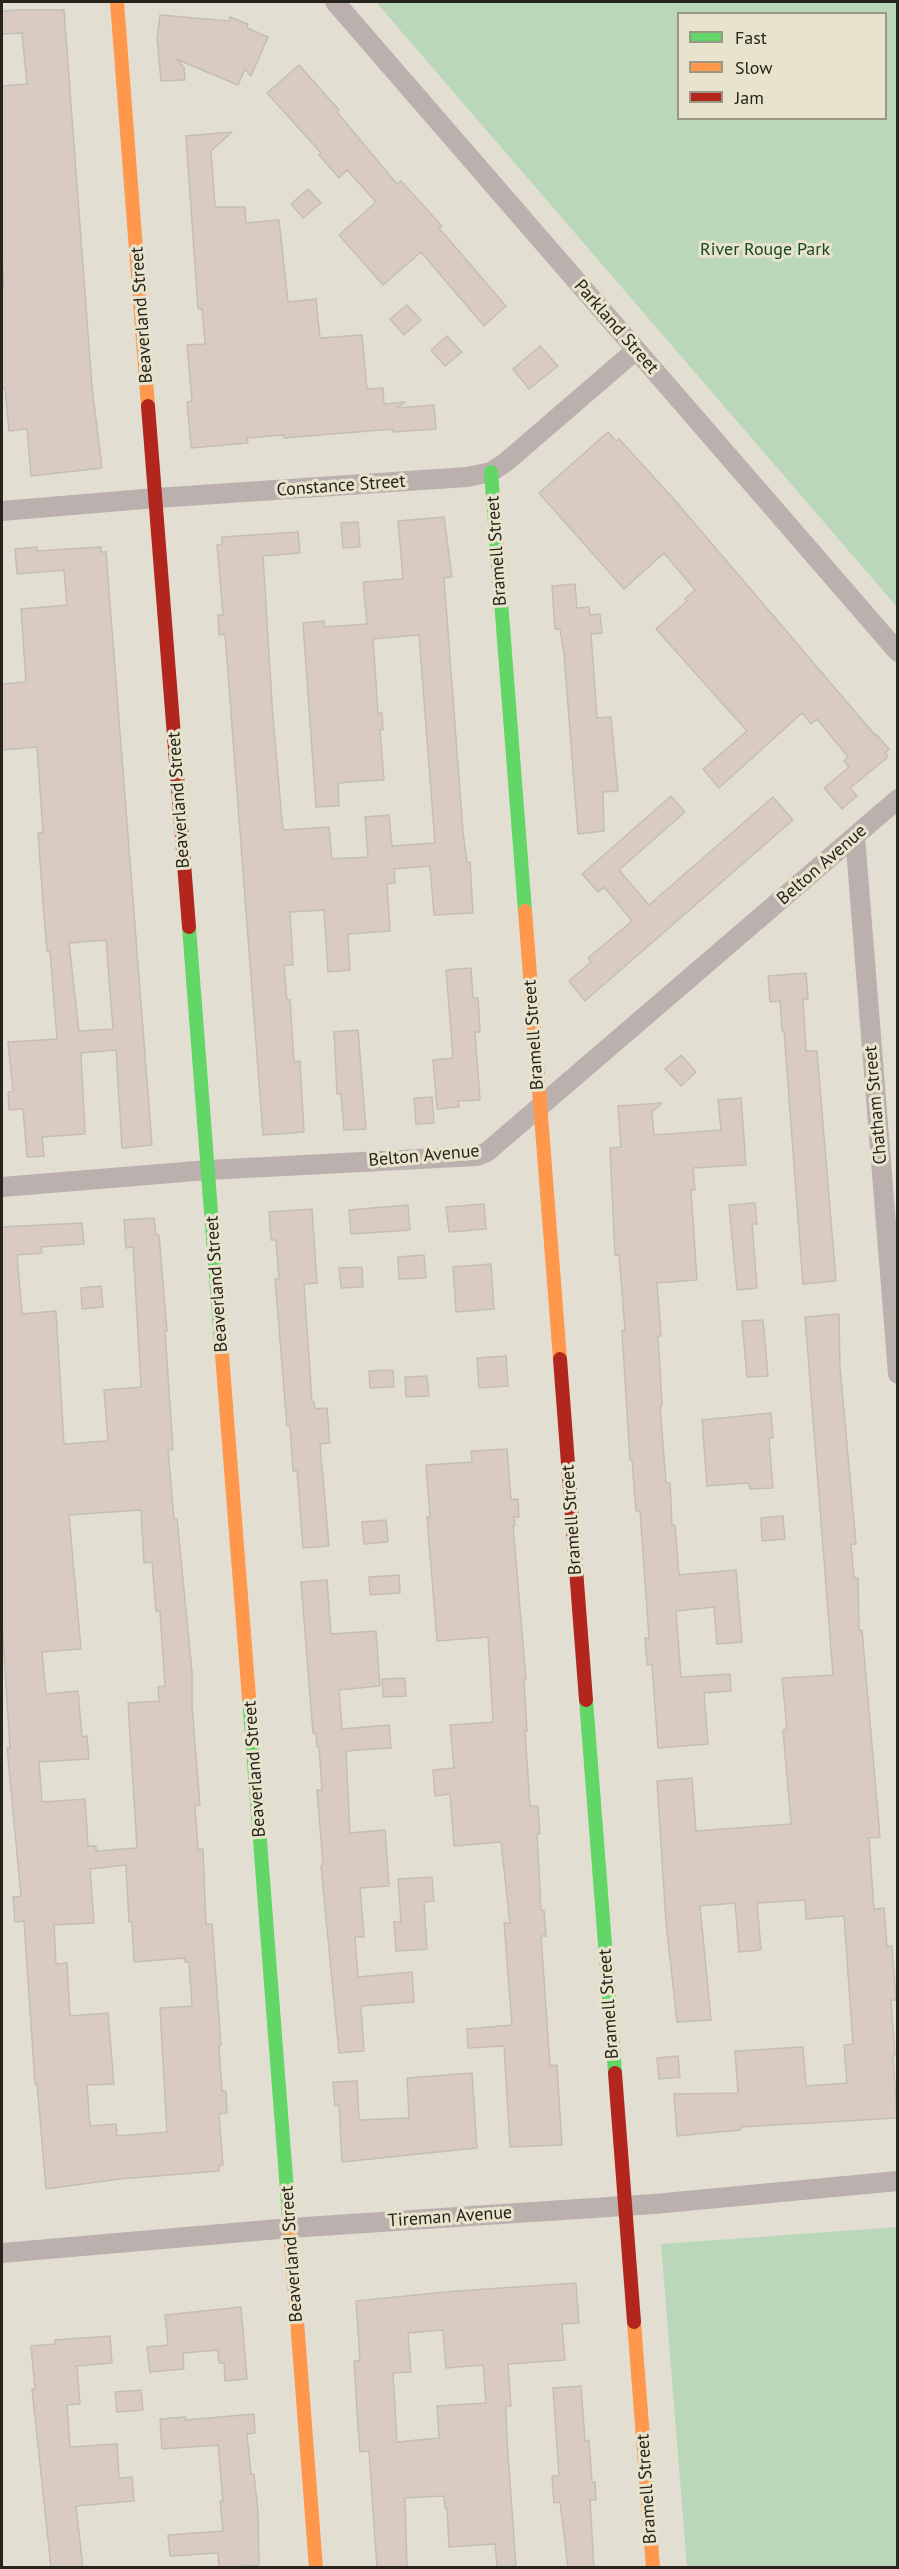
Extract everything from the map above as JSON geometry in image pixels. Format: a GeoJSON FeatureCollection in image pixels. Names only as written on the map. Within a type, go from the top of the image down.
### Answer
{"type":"FeatureCollection","features":[{"type":"Feature","properties":{"kind":"street","name":"Beaverland Street"},"geometry":{"type":"LineString","coordinates":[[117,2],[316,2568]]}},
{"type":"Feature","properties":{"kind":"street","name":"Parkland Street"},"geometry":{"type":"LineString","coordinates":[[335,2],[897,652]]}},
{"type":"Feature","properties":{"kind":"street","name":"Constance Street"},"geometry":{"type":"LineString","coordinates":[[2,511],[467,477],[491,472],[506,462],[636,350]]}},
{"type":"Feature","properties":{"kind":"street","name":"Bramell Street"},"geometry":{"type":"LineString","coordinates":[[491,472],[653,2568]]}},
{"type":"Feature","properties":{"kind":"street","name":"Belton Avenue"},"geometry":{"type":"LineString","coordinates":[[2,1187],[208,1170],[477,1156],[496,1146],[897,799]]}},
{"type":"Feature","properties":{"kind":"street","name":"Chatham Street"},"geometry":{"type":"LineString","coordinates":[[855,836],[897,1374]]}},
{"type":"Feature","properties":{"kind":"street","name":"Tireman Avenue"},"geometry":{"type":"LineString","coordinates":[[2,2253],[290,2228],[625,2206],[897,2181]]}},
{"type":"Feature","properties":{"kind":"green space","name":"River Rouge Park"},"geometry":{"type":"Polygon","coordinates":[[[376,2],[897,2],[897,607],[376,2]]]}},
{"type":"Feature","properties":{"kind":"green space"},"geometry":{"type":"Polygon","coordinates":[[[897,2227],[897,2567],[687,2567],[661,2244],[897,2227]]]}},
{"type":"Feature","properties":{"kind":"building"},"geometry":{"type":"Polygon","coordinates":[[[64,10],[92,387],[102,468],[31,476],[27,429],[9,431],[5,388],[2,389],[2,286],[4,286],[2,86],[27,84],[22,33],[2,34],[2,11],[64,10]]]}},
{"type":"Feature","properties":{"kind":"building"},"geometry":{"type":"Polygon","coordinates":[[[160,15],[229,21],[230,17],[248,24],[247,28],[268,37],[251,76],[245,69],[238,85],[176,59],[184,67],[185,80],[161,81],[157,38],[160,15]]]}},
{"type":"Feature","properties":{"kind":"building"},"geometry":{"type":"Polygon","coordinates":[[[299,65],[339,110],[337,112],[397,184],[401,181],[442,226],[439,228],[506,306],[484,326],[421,252],[383,285],[339,235],[376,202],[347,170],[339,178],[319,155],[321,153],[267,93],[299,65]]]}},
{"type":"Feature","properties":{"kind":"building"},"geometry":{"type":"Polygon","coordinates":[[[232,132],[211,151],[215,207],[245,207],[246,223],[279,220],[288,302],[316,299],[320,338],[362,335],[367,389],[383,388],[384,404],[405,402],[398,408],[434,405],[436,429],[393,432],[393,429],[284,438],[284,435],[247,438],[248,443],[191,448],[187,402],[192,401],[187,345],[205,344],[202,309],[198,309],[186,136],[232,132]]]}},
{"type":"Feature","properties":{"kind":"building"},"geometry":{"type":"Polygon","coordinates":[[[308,189],[321,203],[303,218],[291,204],[308,189]]]}},
{"type":"Feature","properties":{"kind":"building"},"geometry":{"type":"Polygon","coordinates":[[[407,305],[421,320],[404,335],[390,319],[407,305]]]}},
{"type":"Feature","properties":{"kind":"building"},"geometry":{"type":"Polygon","coordinates":[[[447,336],[462,352],[445,366],[431,350],[447,336]]]}},
{"type":"Feature","properties":{"kind":"building"},"geometry":{"type":"Polygon","coordinates":[[[540,346],[558,366],[529,389],[513,369],[540,346]]]}},
{"type":"Feature","properties":{"kind":"building"},"geometry":{"type":"Polygon","coordinates":[[[608,432],[616,441],[619,439],[672,497],[889,749],[885,753],[888,757],[850,788],[857,796],[842,809],[824,788],[849,767],[844,761],[848,757],[817,719],[811,724],[802,713],[719,788],[703,769],[747,731],[656,629],[687,601],[685,599],[695,590],[664,553],[624,589],[539,493],[608,432]]]}},
{"type":"Feature","properties":{"kind":"building"},"geometry":{"type":"Polygon","coordinates":[[[444,517],[452,577],[444,578],[463,832],[467,862],[470,862],[473,913],[434,915],[430,866],[394,869],[395,883],[387,884],[390,931],[348,934],[350,970],[328,972],[324,910],[290,912],[293,965],[284,965],[287,1000],[290,1000],[294,1062],[300,1061],[304,1132],[263,1135],[225,634],[219,635],[218,615],[223,615],[217,545],[222,545],[222,537],[298,532],[300,553],[263,556],[273,719],[283,830],[329,827],[332,859],[368,857],[365,817],[389,815],[392,846],[435,843],[419,635],[373,639],[378,713],[382,713],[383,730],[380,730],[384,780],[338,783],[339,806],[316,807],[303,623],[324,621],[324,627],[367,624],[363,582],[403,579],[398,521],[444,517]]]}},
{"type":"Feature","properties":{"kind":"building"},"geometry":{"type":"Polygon","coordinates":[[[358,522],[360,547],[343,548],[341,523],[358,522]]]}},
{"type":"Feature","properties":{"kind":"building"},"geometry":{"type":"Polygon","coordinates":[[[37,547],[37,551],[101,547],[101,552],[106,552],[152,1145],[122,1148],[116,1050],[81,1053],[85,1134],[42,1137],[44,1156],[27,1157],[23,1109],[9,1110],[8,1092],[13,1091],[8,1042],[57,1039],[50,952],[47,951],[38,833],[43,833],[37,747],[2,750],[2,684],[26,682],[21,609],[67,605],[64,570],[17,574],[15,549],[37,547]],[[106,940],[69,943],[79,1031],[113,1029],[106,940]]]}},
{"type":"Feature","properties":{"kind":"building"},"geometry":{"type":"Polygon","coordinates":[[[575,584],[577,608],[589,607],[590,615],[600,614],[602,633],[591,634],[597,718],[611,717],[618,791],[603,792],[604,831],[578,834],[564,654],[560,629],[555,629],[552,586],[575,584]]]}},
{"type":"Feature","properties":{"kind":"building"},"geometry":{"type":"Polygon","coordinates":[[[671,796],[685,812],[619,870],[649,905],[773,797],[793,820],[585,1001],[569,981],[591,962],[588,958],[632,921],[604,887],[598,892],[582,874],[671,796]]]}},
{"type":"Feature","properties":{"kind":"building"},"geometry":{"type":"Polygon","coordinates":[[[471,968],[473,998],[478,998],[480,1032],[475,1032],[480,1100],[458,1101],[459,1107],[437,1109],[433,1060],[453,1058],[446,970],[471,968]]]}},
{"type":"Feature","properties":{"kind":"building"},"geometry":{"type":"Polygon","coordinates":[[[806,973],[808,999],[803,999],[806,1051],[817,1051],[836,1281],[803,1284],[784,1031],[782,1031],[780,1001],[770,1002],[768,976],[806,973]]]}},
{"type":"Feature","properties":{"kind":"building"},"geometry":{"type":"Polygon","coordinates":[[[358,1030],[366,1129],[344,1130],[341,1094],[337,1094],[334,1032],[358,1030]]]}},
{"type":"Feature","properties":{"kind":"building"},"geometry":{"type":"Polygon","coordinates":[[[681,1055],[696,1072],[681,1086],[665,1069],[681,1055]]]}},
{"type":"Feature","properties":{"kind":"building"},"geometry":{"type":"Polygon","coordinates":[[[432,1097],[434,1123],[416,1124],[414,1098],[432,1097]]]}},
{"type":"Feature","properties":{"kind":"building"},"geometry":{"type":"Polygon","coordinates":[[[741,1098],[746,1165],[693,1168],[695,1190],[691,1190],[697,1280],[657,1283],[661,1336],[658,1336],[662,1406],[660,1406],[666,1483],[670,1483],[672,1525],[675,1525],[679,1575],[736,1570],[742,1642],[717,1644],[714,1607],[676,1611],[681,1677],[730,1674],[731,1691],[704,1693],[708,1744],[658,1748],[652,1664],[647,1665],[645,1638],[649,1638],[640,1511],[636,1511],[632,1460],[630,1460],[622,1331],[625,1330],[619,1255],[615,1255],[610,1148],[621,1147],[618,1106],[662,1103],[652,1112],[654,1135],[721,1130],[718,1100],[741,1098]]]}},
{"type":"Feature","properties":{"kind":"building"},"geometry":{"type":"Polygon","coordinates":[[[755,1203],[757,1224],[752,1224],[757,1288],[737,1290],[729,1205],[755,1203]]]}},
{"type":"Feature","properties":{"kind":"building"},"geometry":{"type":"Polygon","coordinates":[[[484,1204],[486,1229],[449,1232],[446,1207],[484,1204]]]}},
{"type":"Feature","properties":{"kind":"building"},"geometry":{"type":"Polygon","coordinates":[[[408,1205],[410,1230],[351,1234],[349,1210],[408,1205]]]}},
{"type":"Feature","properties":{"kind":"building"},"geometry":{"type":"Polygon","coordinates":[[[312,1209],[317,1283],[304,1284],[312,1402],[314,1402],[315,1409],[327,1408],[330,1443],[320,1444],[329,1546],[303,1548],[297,1471],[293,1471],[290,1426],[287,1426],[275,1279],[279,1279],[276,1240],[271,1240],[269,1212],[312,1209]]]}},
{"type":"Feature","properties":{"kind":"building"},"geometry":{"type":"Polygon","coordinates":[[[154,1218],[156,1235],[159,1235],[173,1449],[168,1450],[192,1671],[192,1706],[200,1805],[195,1806],[198,1850],[203,1849],[206,1924],[212,1924],[222,2091],[226,2091],[227,2113],[219,2114],[223,2165],[219,2165],[219,2171],[120,2179],[46,2189],[37,2083],[35,2084],[24,1921],[15,1922],[13,1897],[21,1896],[7,1748],[10,1748],[2,1623],[2,1227],[82,1223],[84,1244],[41,1247],[42,1253],[17,1255],[22,1314],[56,1311],[64,1444],[108,1441],[104,1390],[141,1387],[133,1247],[126,1248],[124,1220],[154,1218]],[[141,1510],[69,1515],[81,1649],[42,1652],[46,1694],[78,1691],[82,1737],[87,1736],[89,1759],[39,1762],[42,1802],[85,1799],[88,1846],[96,1846],[96,1851],[137,1848],[128,1703],[159,1701],[158,1687],[165,1686],[160,1611],[156,1611],[152,1562],[144,1563],[141,1510]],[[126,1865],[90,1869],[94,1923],[54,1925],[56,1964],[67,1963],[70,2016],[108,2013],[114,2084],[87,2085],[90,2126],[116,2124],[117,2136],[167,2132],[160,2008],[192,2006],[189,1962],[185,1962],[185,1958],[134,1962],[126,1865]]]}},
{"type":"Feature","properties":{"kind":"building"},"geometry":{"type":"Polygon","coordinates":[[[424,1255],[426,1278],[399,1279],[398,1257],[424,1255]]]}},
{"type":"Feature","properties":{"kind":"building"},"geometry":{"type":"Polygon","coordinates":[[[491,1264],[494,1309],[456,1312],[453,1267],[491,1264]]]}},
{"type":"Feature","properties":{"kind":"building"},"geometry":{"type":"Polygon","coordinates":[[[362,1267],[363,1287],[341,1288],[339,1268],[362,1267]]]}},
{"type":"Feature","properties":{"kind":"building"},"geometry":{"type":"Polygon","coordinates":[[[101,1286],[103,1307],[82,1309],[81,1288],[101,1286]]]}},
{"type":"Feature","properties":{"kind":"building"},"geometry":{"type":"Polygon","coordinates":[[[839,1314],[840,1367],[856,1544],[851,1544],[854,1578],[858,1578],[859,1630],[862,1630],[880,1837],[869,1838],[874,1909],[884,1908],[887,1947],[892,1946],[896,2000],[891,2000],[897,2118],[741,2127],[741,2130],[677,2136],[674,2094],[738,2093],[735,2051],[803,2047],[806,2086],[847,2083],[844,2045],[853,2044],[844,1916],[806,1919],[805,1900],[757,1903],[761,1950],[739,1952],[735,1903],[700,1906],[711,2020],[677,2022],[666,1922],[657,1781],[692,1778],[696,1831],[791,1824],[783,1730],[787,1729],[782,1678],[833,1675],[805,1317],[839,1314]]]}},
{"type":"Feature","properties":{"kind":"building"},"geometry":{"type":"Polygon","coordinates":[[[763,1320],[768,1376],[747,1377],[742,1321],[763,1320]]]}},
{"type":"Feature","properties":{"kind":"building"},"geometry":{"type":"Polygon","coordinates":[[[506,1356],[508,1386],[479,1388],[477,1358],[506,1356]]]}},
{"type":"Feature","properties":{"kind":"building"},"geometry":{"type":"Polygon","coordinates":[[[393,1370],[394,1387],[370,1388],[369,1371],[393,1370]]]}},
{"type":"Feature","properties":{"kind":"building"},"geometry":{"type":"Polygon","coordinates":[[[427,1376],[429,1396],[406,1397],[405,1377],[427,1376]]]}},
{"type":"Feature","properties":{"kind":"building"},"geometry":{"type":"Polygon","coordinates":[[[771,1413],[773,1438],[769,1438],[773,1488],[750,1489],[749,1483],[707,1486],[702,1420],[771,1413]]]}},
{"type":"Feature","properties":{"kind":"building"},"geometry":{"type":"Polygon","coordinates":[[[507,1449],[511,1500],[518,1499],[519,1517],[514,1517],[515,1526],[513,1526],[526,1679],[524,1679],[527,1731],[525,1731],[530,1806],[538,1806],[540,1834],[537,1834],[541,1910],[544,1910],[546,1936],[541,1936],[550,2066],[557,2065],[562,2145],[510,2147],[504,2046],[468,2048],[467,2029],[512,2025],[504,1923],[510,1923],[501,1842],[454,1846],[450,1794],[435,1796],[433,1770],[454,1768],[450,1725],[493,1722],[488,1637],[437,1641],[427,1517],[430,1517],[426,1465],[472,1462],[471,1451],[507,1449]]]}},
{"type":"Feature","properties":{"kind":"building"},"geometry":{"type":"Polygon","coordinates":[[[783,1516],[785,1539],[762,1541],[761,1518],[783,1516]]]}},
{"type":"Feature","properties":{"kind":"building"},"geometry":{"type":"Polygon","coordinates":[[[386,1520],[388,1542],[364,1544],[362,1522],[386,1520]]]}},
{"type":"Feature","properties":{"kind":"building"},"geometry":{"type":"Polygon","coordinates":[[[399,1575],[400,1593],[370,1595],[369,1577],[399,1575]]]}},
{"type":"Feature","properties":{"kind":"building"},"geometry":{"type":"Polygon","coordinates":[[[327,1580],[331,1634],[376,1631],[380,1686],[339,1690],[342,1729],[389,1725],[391,1748],[346,1751],[350,1833],[385,1830],[389,1886],[360,1888],[364,1937],[355,1937],[358,1977],[412,1972],[414,2002],[361,2006],[364,2051],[339,2053],[321,1866],[323,1865],[317,1790],[322,1790],[319,1747],[317,1747],[316,1733],[313,1733],[301,1582],[327,1580]]]}},
{"type":"Feature","properties":{"kind":"building"},"geometry":{"type":"Polygon","coordinates":[[[405,1678],[406,1696],[383,1697],[382,1679],[405,1678]]]}},
{"type":"Feature","properties":{"kind":"building"},"geometry":{"type":"Polygon","coordinates":[[[432,1877],[434,1901],[424,1902],[427,1949],[396,1951],[394,1922],[401,1922],[398,1879],[432,1877]]]}},
{"type":"Feature","properties":{"kind":"building"},"geometry":{"type":"Polygon","coordinates":[[[678,2056],[680,2077],[659,2079],[657,2058],[678,2056]]]}},
{"type":"Feature","properties":{"kind":"building"},"geometry":{"type":"Polygon","coordinates":[[[472,2073],[477,2148],[342,2162],[339,2105],[335,2106],[333,2082],[357,2081],[359,2120],[409,2118],[407,2078],[472,2073]]]}},
{"type":"Feature","properties":{"kind":"building"},"geometry":{"type":"Polygon","coordinates":[[[576,2283],[579,2323],[562,2324],[565,2360],[508,2364],[511,2406],[506,2406],[507,2440],[516,2566],[497,2567],[495,2544],[449,2547],[447,2508],[445,2508],[444,2496],[405,2498],[407,2568],[377,2568],[369,2451],[360,2452],[358,2428],[354,2361],[360,2361],[356,2301],[456,2291],[576,2283]],[[443,2330],[408,2333],[411,2372],[393,2373],[397,2442],[439,2438],[437,2406],[486,2403],[483,2365],[446,2368],[443,2330]]]}},
{"type":"Feature","properties":{"kind":"building"},"geometry":{"type":"Polygon","coordinates":[[[241,2307],[247,2379],[225,2381],[224,2363],[219,2363],[218,2350],[183,2353],[184,2369],[150,2372],[147,2347],[168,2345],[165,2315],[241,2307]]]}},
{"type":"Feature","properties":{"kind":"building"},"geometry":{"type":"Polygon","coordinates":[[[110,2336],[112,2363],[77,2366],[80,2404],[67,2405],[70,2447],[117,2444],[119,2478],[132,2477],[134,2501],[76,2506],[83,2568],[51,2568],[32,2389],[35,2389],[31,2346],[55,2344],[55,2340],[110,2336]]]}},
{"type":"Feature","properties":{"kind":"building"},"geometry":{"type":"Polygon","coordinates":[[[581,2386],[585,2441],[589,2440],[592,2482],[595,2482],[596,2500],[590,2500],[594,2568],[568,2568],[560,2502],[554,2503],[552,2476],[559,2476],[553,2388],[581,2386]]]}},
{"type":"Feature","properties":{"kind":"building"},"geometry":{"type":"Polygon","coordinates":[[[141,2390],[143,2410],[117,2412],[115,2392],[141,2390]]]}},
{"type":"Feature","properties":{"kind":"building"},"geometry":{"type":"Polygon","coordinates":[[[254,2414],[255,2433],[247,2434],[258,2511],[259,2565],[219,2568],[218,2553],[170,2556],[168,2535],[223,2531],[220,2501],[223,2501],[218,2445],[162,2449],[160,2419],[185,2417],[185,2420],[254,2414]]]}},
{"type":"Feature","properties":{"kind":"traffic: fast"},"geometry":{"type":"LineString","coordinates":[[491,472],[525,911]]}},
{"type":"Feature","properties":{"kind":"traffic: fast"},"geometry":{"type":"LineString","coordinates":[[189,927],[221,1342]]}},
{"type":"Feature","properties":{"kind":"traffic: fast"},"geometry":{"type":"LineString","coordinates":[[249,1698],[289,2217]]}},
{"type":"Feature","properties":{"kind":"traffic: fast"},"geometry":{"type":"LineString","coordinates":[[586,1700],[615,2073]]}},
{"type":"Feature","properties":{"kind":"traffic: slow"},"geometry":{"type":"LineString","coordinates":[[117,2],[148,406]]}},
{"type":"Feature","properties":{"kind":"traffic: slow"},"geometry":{"type":"LineString","coordinates":[[525,911],[560,1359]]}},
{"type":"Feature","properties":{"kind":"traffic: slow"},"geometry":{"type":"LineString","coordinates":[[221,1342],[249,1698]]}},
{"type":"Feature","properties":{"kind":"traffic: slow"},"geometry":{"type":"LineString","coordinates":[[289,2217],[316,2568]]}},
{"type":"Feature","properties":{"kind":"traffic: slow"},"geometry":{"type":"LineString","coordinates":[[634,2322],[653,2568]]}},
{"type":"Feature","properties":{"kind":"traffic: jam"},"geometry":{"type":"LineString","coordinates":[[148,406],[189,927]]}},
{"type":"Feature","properties":{"kind":"traffic: jam"},"geometry":{"type":"LineString","coordinates":[[560,1359],[586,1700]]}},
{"type":"Feature","properties":{"kind":"traffic: jam"},"geometry":{"type":"LineString","coordinates":[[615,2073],[634,2322]]}}]}
